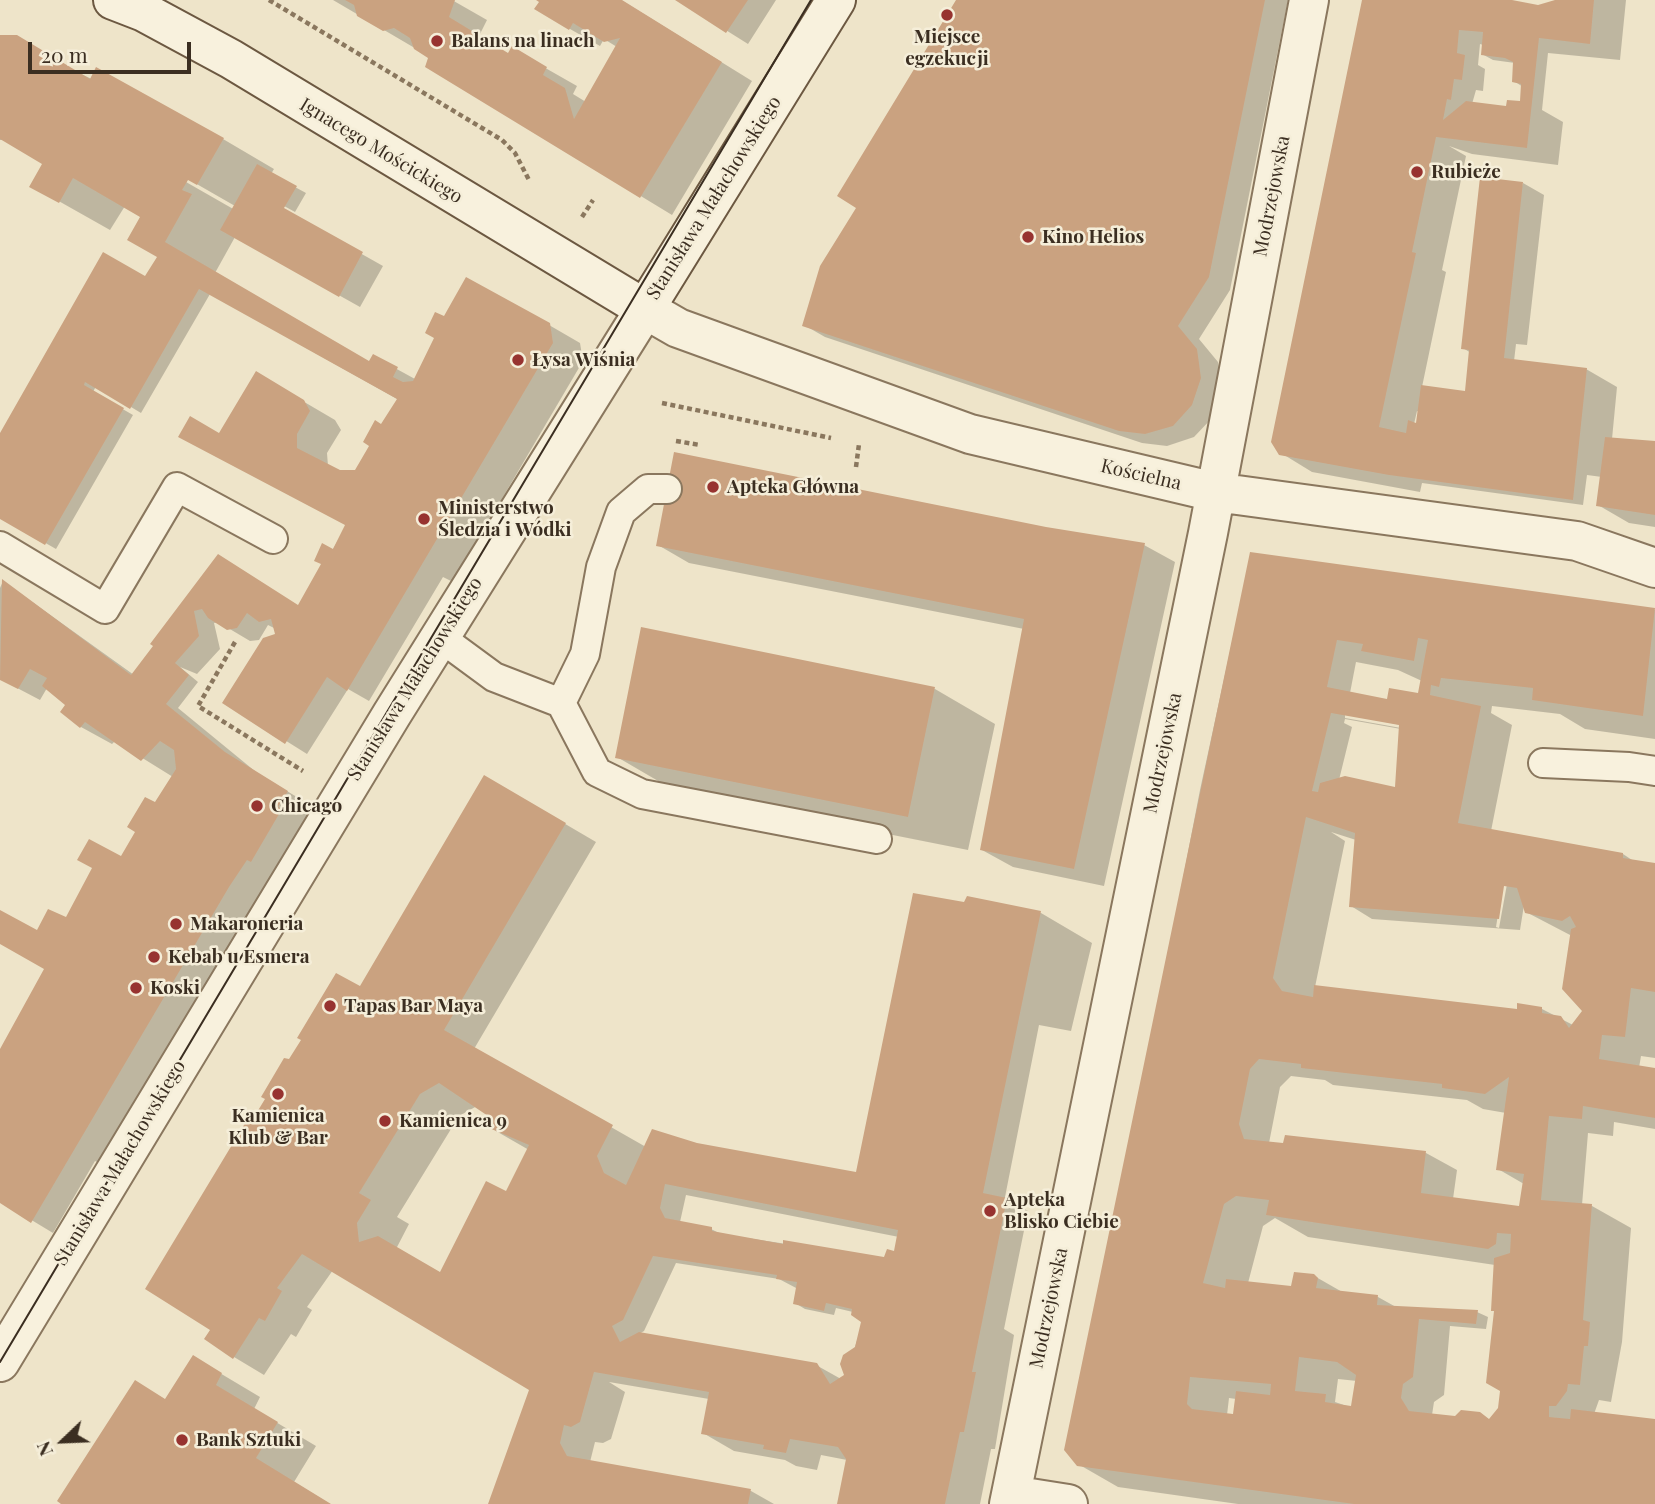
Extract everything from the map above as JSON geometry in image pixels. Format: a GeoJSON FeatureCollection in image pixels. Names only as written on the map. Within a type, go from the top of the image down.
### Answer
{"type":"FeatureCollection","features":[{"type":"Feature","properties":{"kind":"street","name":"Ignacego Mościckiego"},"geometry":{"type":"LineString","coordinates":[[114,0],[144,12],[231,59],[645,309]]}},
{"type":"Feature","properties":{"kind":"street","name":"Stanisława Małachowskiego"},"geometry":{"type":"LineString","coordinates":[[0,1362],[385,726],[836,0]]}},
{"type":"Feature","properties":{"kind":"street","name":"Modrzejowska"},"geometry":{"type":"LineString","coordinates":[[1010,1499],[1214,492],[1309,0]]}},
{"type":"Feature","properties":{"kind":"street","name":"Kościelna"},"geometry":{"type":"LineString","coordinates":[[645,309],[678,328],[970,434],[1214,492],[1577,541],[1655,569]]}},
{"type":"Feature","properties":{"kind":"street"},"geometry":{"type":"LineString","coordinates":[[1010,1499],[1068,1504]]}},
{"type":"Feature","properties":{"kind":"lane"},"geometry":{"type":"LineString","coordinates":[[0,546],[105,609],[177,487],[273,539]]}},
{"type":"Feature","properties":{"kind":"lane"},"geometry":{"type":"LineString","coordinates":[[561,703],[585,654],[601,567],[621,512],[648,489],[667,489]]}},
{"type":"Feature","properties":{"kind":"lane"},"geometry":{"type":"LineString","coordinates":[[441,638],[494,677],[561,703],[597,772],[642,794],[877,839]]}},
{"type":"Feature","properties":{"kind":"lane"},"geometry":{"type":"LineString","coordinates":[[1543,763],[1629,766],[1655,771]]}},
{"type":"Feature","properties":{"kind":"path"},"geometry":{"type":"LineString","coordinates":[[269,0],[502,140],[515,153],[525,172]]}},
{"type":"Feature","properties":{"kind":"path"},"geometry":{"type":"LineString","coordinates":[[662,403],[833,438]]}},
{"type":"Feature","properties":{"kind":"path"},"geometry":{"type":"LineString","coordinates":[[677,441],[700,445]]}},
{"type":"Feature","properties":{"kind":"path"},"geometry":{"type":"LineString","coordinates":[[846,441],[859,444],[856,467]]}},
{"type":"Feature","properties":{"kind":"path"},"geometry":{"type":"LineString","coordinates":[[236,642],[198,706],[308,775]]}},
{"type":"Feature","properties":{"kind":"building"},"geometry":{"type":"Polygon","coordinates":[[[345,0],[455,0],[449,17],[508,53],[512,46],[547,67],[543,75],[565,88],[574,119],[620,38],[604,42],[573,23],[569,30],[534,9],[539,2],[536,0],[622,0],[722,62],[640,198],[425,67],[428,58],[414,49],[410,38],[394,28],[383,31],[357,16],[354,5],[345,0]]]}},
{"type":"Feature","properties":{"kind":"building"},"geometry":{"type":"Polygon","coordinates":[[[675,0],[748,0],[726,33],[675,0]]]}},
{"type":"Feature","properties":{"kind":"building","name":"Kino Helios"},"geometry":{"type":"Polygon","coordinates":[[[956,0],[1265,0],[1209,277],[1178,326],[1197,349],[1201,378],[1192,405],[1173,426],[1145,434],[1119,431],[802,326],[820,266],[856,208],[837,196],[956,0]]]}},
{"type":"Feature","properties":{"kind":"building"},"geometry":{"type":"Polygon","coordinates":[[[1362,0],[1512,0],[1538,5],[1555,0],[1594,0],[1590,44],[1539,38],[1527,148],[1436,137],[1412,252],[1416,253],[1379,427],[1406,433],[1408,420],[1416,423],[1421,385],[1465,391],[1469,350],[1461,349],[1480,177],[1523,182],[1504,358],[1587,368],[1573,500],[1389,475],[1279,455],[1271,442],[1362,0]],[[1459,30],[1457,53],[1465,55],[1462,80],[1454,79],[1451,100],[1447,99],[1443,120],[1466,101],[1506,106],[1507,100],[1520,101],[1521,84],[1512,82],[1513,62],[1505,58],[1481,55],[1483,32],[1459,30]]]}},
{"type":"Feature","properties":{"kind":"building"},"geometry":{"type":"Polygon","coordinates":[[[0,35],[17,35],[90,79],[96,67],[224,138],[197,185],[188,180],[182,190],[192,194],[165,242],[369,361],[373,354],[398,367],[393,377],[403,382],[413,381],[434,338],[425,333],[435,312],[444,316],[466,277],[550,323],[553,343],[347,691],[327,677],[285,744],[222,703],[263,638],[275,634],[271,619],[259,622],[247,613],[237,628],[227,630],[208,618],[202,609],[194,611],[199,636],[175,663],[189,675],[166,704],[225,752],[288,791],[278,807],[282,809],[251,862],[247,860],[229,887],[31,1223],[0,1203],[0,1049],[44,969],[0,944],[0,910],[37,930],[48,909],[66,917],[92,868],[77,860],[89,839],[121,856],[135,832],[127,827],[145,797],[155,802],[176,769],[174,750],[160,741],[141,761],[85,722],[80,728],[60,712],[65,705],[42,686],[47,678],[30,669],[18,689],[0,680],[2,579],[131,675],[153,646],[150,644],[218,554],[298,605],[321,564],[314,561],[322,543],[333,549],[345,525],[178,437],[190,416],[219,433],[256,371],[304,400],[310,411],[297,434],[297,448],[340,470],[355,470],[369,446],[363,442],[375,420],[381,424],[397,399],[199,289],[130,409],[85,382],[84,385],[124,408],[45,545],[0,519],[0,433],[103,252],[145,276],[157,257],[127,240],[140,217],[73,178],[59,203],[29,187],[42,164],[0,139],[0,35]]]}},
{"type":"Feature","properties":{"kind":"building"},"geometry":{"type":"Polygon","coordinates":[[[257,164],[297,186],[284,208],[363,252],[339,297],[220,230],[257,164]]]}},
{"type":"Feature","properties":{"kind":"building"},"geometry":{"type":"Polygon","coordinates":[[[1605,437],[1655,441],[1655,515],[1596,506],[1605,437]]]}},
{"type":"Feature","properties":{"kind":"building"},"geometry":{"type":"Polygon","coordinates":[[[674,452],[1046,527],[1145,543],[1074,869],[980,850],[1024,619],[656,546],[674,452]]]}},
{"type":"Feature","properties":{"kind":"building"},"geometry":{"type":"Polygon","coordinates":[[[1250,552],[1655,608],[1643,716],[1532,700],[1533,688],[1441,678],[1439,687],[1431,685],[1430,695],[1481,706],[1458,823],[1623,853],[1623,858],[1655,863],[1655,992],[1631,988],[1625,1037],[1602,1035],[1599,1059],[1655,1068],[1655,1118],[1583,1106],[1582,1119],[1549,1116],[1541,1200],[1592,1204],[1583,1320],[1590,1322],[1588,1346],[1584,1346],[1580,1385],[1568,1384],[1567,1391],[1556,1406],[1549,1406],[1549,1417],[1570,1419],[1571,1409],[1655,1419],[1655,1504],[1354,1504],[1077,1466],[1064,1450],[1250,552]],[[1418,638],[1414,661],[1361,651],[1363,644],[1337,640],[1327,687],[1387,699],[1389,688],[1418,693],[1428,640],[1418,638]],[[1331,713],[1312,791],[1318,792],[1320,783],[1345,776],[1395,787],[1399,725],[1331,713]],[[1306,817],[1273,978],[1282,991],[1313,997],[1314,985],[1517,1009],[1517,1003],[1542,1007],[1542,1013],[1561,1016],[1569,1028],[1582,1011],[1562,989],[1571,929],[1576,927],[1570,916],[1562,921],[1525,913],[1517,888],[1504,886],[1499,919],[1349,907],[1355,833],[1306,817]],[[1259,1059],[1250,1069],[1239,1124],[1244,1139],[1283,1143],[1285,1135],[1426,1151],[1421,1193],[1519,1206],[1524,1174],[1496,1170],[1509,1077],[1485,1094],[1442,1088],[1442,1084],[1301,1068],[1301,1064],[1259,1059]],[[1236,1196],[1224,1204],[1203,1283],[1225,1288],[1226,1279],[1291,1286],[1294,1272],[1314,1274],[1318,1278],[1316,1288],[1378,1295],[1377,1305],[1478,1310],[1476,1324],[1419,1319],[1413,1377],[1403,1384],[1401,1398],[1409,1411],[1455,1416],[1461,1410],[1480,1412],[1489,1419],[1498,1408],[1500,1391],[1486,1383],[1494,1311],[1491,1311],[1494,1258],[1510,1253],[1511,1234],[1497,1233],[1496,1244],[1488,1249],[1266,1215],[1269,1200],[1236,1196]],[[1299,1357],[1295,1391],[1326,1394],[1325,1402],[1351,1406],[1356,1375],[1337,1362],[1299,1357]],[[1190,1377],[1187,1404],[1192,1409],[1233,1414],[1236,1391],[1270,1395],[1271,1384],[1190,1377]]]}},
{"type":"Feature","properties":{"kind":"building"},"geometry":{"type":"Polygon","coordinates":[[[641,627],[935,687],[908,817],[615,758],[641,627]]]}},
{"type":"Feature","properties":{"kind":"building"},"geometry":{"type":"Polygon","coordinates":[[[484,775],[566,823],[444,1030],[613,1125],[597,1156],[604,1173],[626,1185],[652,1129],[697,1143],[856,1172],[913,893],[964,902],[967,896],[1041,911],[983,1193],[1007,1198],[972,1372],[976,1372],[964,1432],[960,1432],[945,1504],[837,1504],[846,1459],[838,1447],[790,1439],[786,1453],[763,1449],[764,1445],[701,1434],[709,1392],[594,1372],[580,1422],[571,1427],[564,1425],[560,1443],[567,1456],[751,1489],[748,1504],[488,1504],[529,1390],[302,1254],[277,1288],[282,1291],[265,1321],[259,1318],[233,1359],[204,1339],[210,1330],[145,1289],[247,1120],[251,1122],[265,1099],[261,1097],[284,1058],[289,1059],[301,1040],[297,1038],[336,973],[360,986],[484,775]],[[439,1083],[420,1094],[359,1193],[371,1200],[357,1223],[359,1242],[378,1236],[440,1272],[486,1181],[506,1191],[529,1145],[487,1127],[491,1118],[439,1083]],[[665,1184],[660,1208],[665,1218],[712,1227],[712,1231],[783,1244],[783,1240],[884,1257],[887,1249],[894,1251],[898,1230],[665,1184]],[[653,1256],[623,1320],[612,1326],[620,1342],[639,1332],[817,1363],[830,1384],[844,1375],[840,1364],[843,1355],[855,1347],[861,1322],[851,1315],[852,1309],[826,1303],[824,1311],[793,1304],[797,1282],[776,1279],[777,1275],[653,1256]]]}},
{"type":"Feature","properties":{"kind":"building","name":"Bank Sztuki"},"geometry":{"type":"Polygon","coordinates":[[[193,1355],[222,1373],[216,1385],[278,1422],[256,1458],[331,1504],[61,1504],[57,1501],[135,1380],[165,1399],[193,1355]]]}},
{"type":"Feature","properties":{"kind":"tram line"},"geometry":{"type":"LineString","coordinates":[[0,1362],[811,0]]}},
{"type":"Feature","properties":{"kind":"place","name":"Miejsce egzekucji"},"geometry":{"type":"Point","coordinates":[947,15]}},
{"type":"Feature","properties":{"kind":"place","name":"Balans na linach"},"geometry":{"type":"Point","coordinates":[437,41]}},
{"type":"Feature","properties":{"kind":"place","name":"Rubieże"},"geometry":{"type":"Point","coordinates":[1417,172]}},
{"type":"Feature","properties":{"kind":"place","name":"Kino Helios"},"geometry":{"type":"Point","coordinates":[1028,237]}},
{"type":"Feature","properties":{"kind":"place","name":"Łysa Wiśnia"},"geometry":{"type":"Point","coordinates":[518,360]}},
{"type":"Feature","properties":{"kind":"place","name":"Apteka Główna"},"geometry":{"type":"Point","coordinates":[713,487]}},
{"type":"Feature","properties":{"kind":"place","name":"Ministerstwo Śledzia i Wódki"},"geometry":{"type":"Point","coordinates":[424,519]}},
{"type":"Feature","properties":{"kind":"place","name":"Chicago"},"geometry":{"type":"Point","coordinates":[257,806]}},
{"type":"Feature","properties":{"kind":"place","name":"Makaroneria"},"geometry":{"type":"Point","coordinates":[176,924]}},
{"type":"Feature","properties":{"kind":"place","name":"Kebab u Esmera"},"geometry":{"type":"Point","coordinates":[154,957]}},
{"type":"Feature","properties":{"kind":"place","name":"Koski"},"geometry":{"type":"Point","coordinates":[136,988]}},
{"type":"Feature","properties":{"kind":"place","name":"Tapas Bar Maya"},"geometry":{"type":"Point","coordinates":[330,1006]}},
{"type":"Feature","properties":{"kind":"place","name":"Kamienica Klub & Bar"},"geometry":{"type":"Point","coordinates":[278,1094]}},
{"type":"Feature","properties":{"kind":"place","name":"Kamienica 9"},"geometry":{"type":"Point","coordinates":[385,1121]}},
{"type":"Feature","properties":{"kind":"place","name":"Apteka Blisko Ciebie"},"geometry":{"type":"Point","coordinates":[990,1211]}},
{"type":"Feature","properties":{"kind":"place","name":"Bank Sztuki"},"geometry":{"type":"Point","coordinates":[182,1440]}}]}
